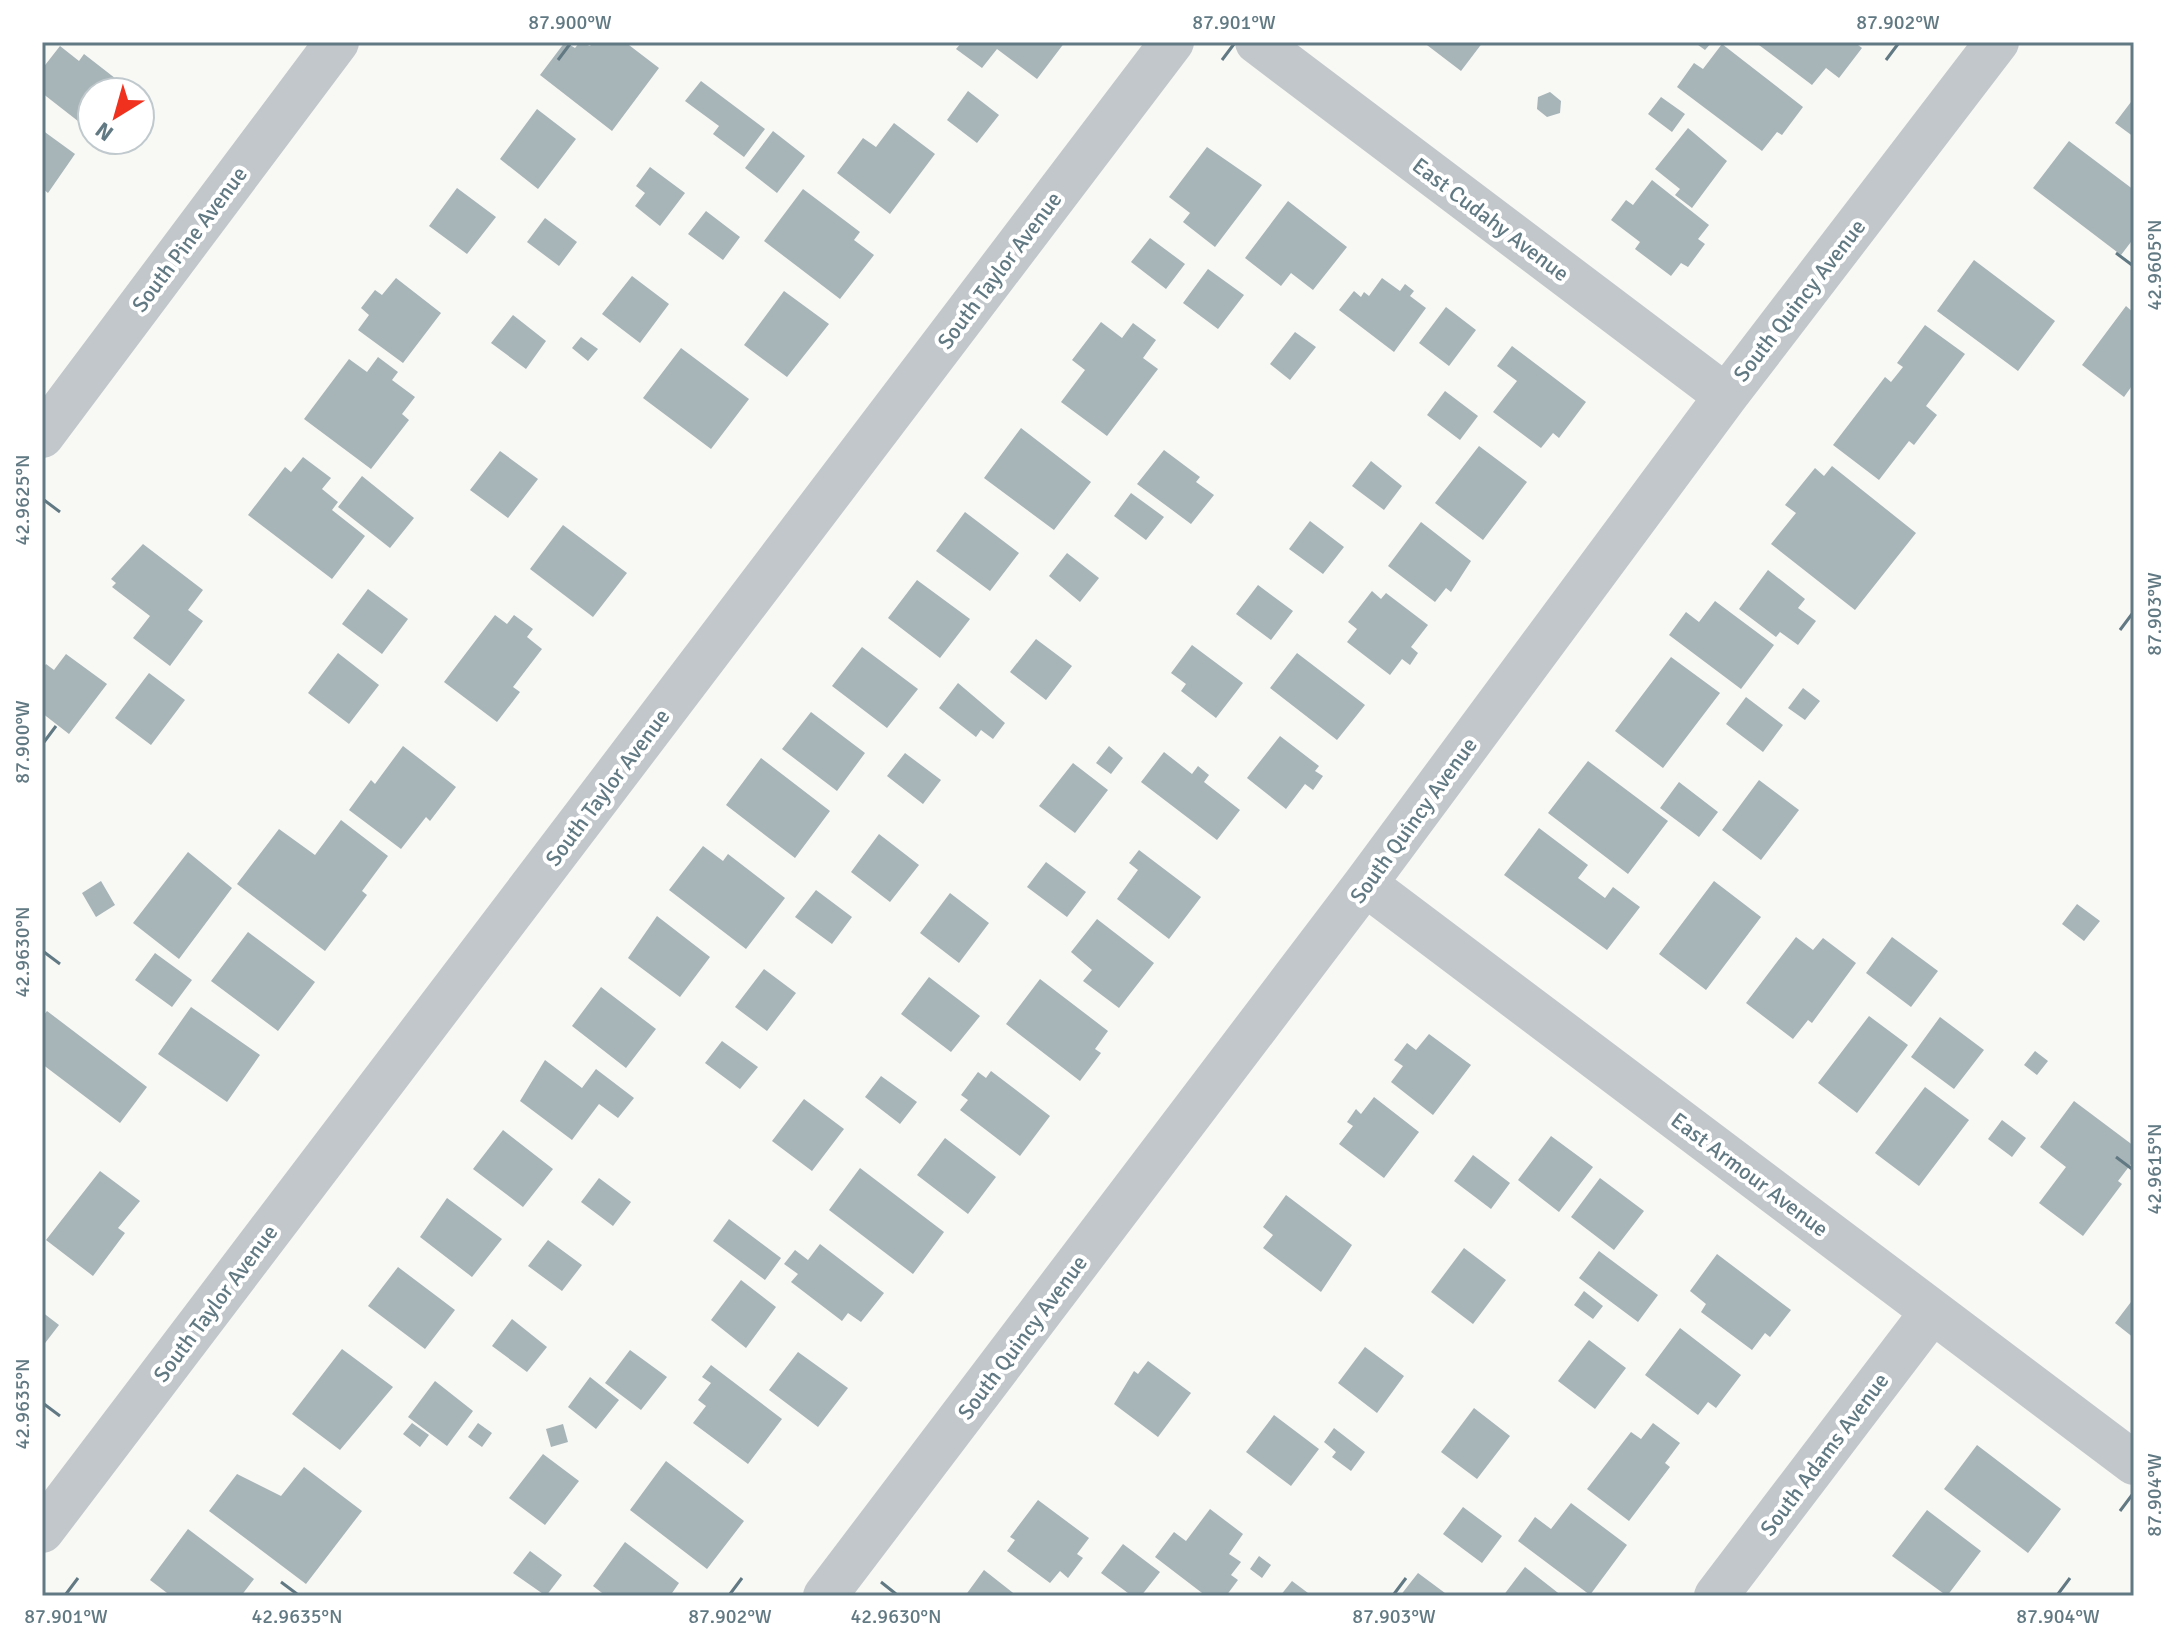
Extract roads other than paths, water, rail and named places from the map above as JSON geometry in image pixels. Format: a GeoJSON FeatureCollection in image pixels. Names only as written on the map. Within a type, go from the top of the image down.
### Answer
{"type":"FeatureCollection","features":[{"type":"Feature","properties":{"kind":"street","name":"South Pine Avenue"},"geometry":{"type":"LineString","coordinates":[[42,436],[337,42]]}},
{"type":"Feature","properties":{"kind":"street","name":"South Taylor Avenue"},"geometry":{"type":"LineString","coordinates":[[42,1531],[1172,42]]}},
{"type":"Feature","properties":{"kind":"street","name":"East Cudahy Avenue"},"geometry":{"type":"LineString","coordinates":[[1257,42],[1726,396]]}},
{"type":"Feature","properties":{"kind":"street","name":"South Quincy Avenue"},"geometry":{"type":"LineString","coordinates":[[825,1596],[1365,884],[1726,396],[1997,42]]}},
{"type":"Feature","properties":{"kind":"street","name":"East Armour Avenue"},"geometry":{"type":"LineString","coordinates":[[1365,884],[2134,1463]]}},
{"type":"Feature","properties":{"kind":"street","name":"South Adams Avenue"},"geometry":{"type":"LineString","coordinates":[[1716,1596],[1932,1312]]}}]}
